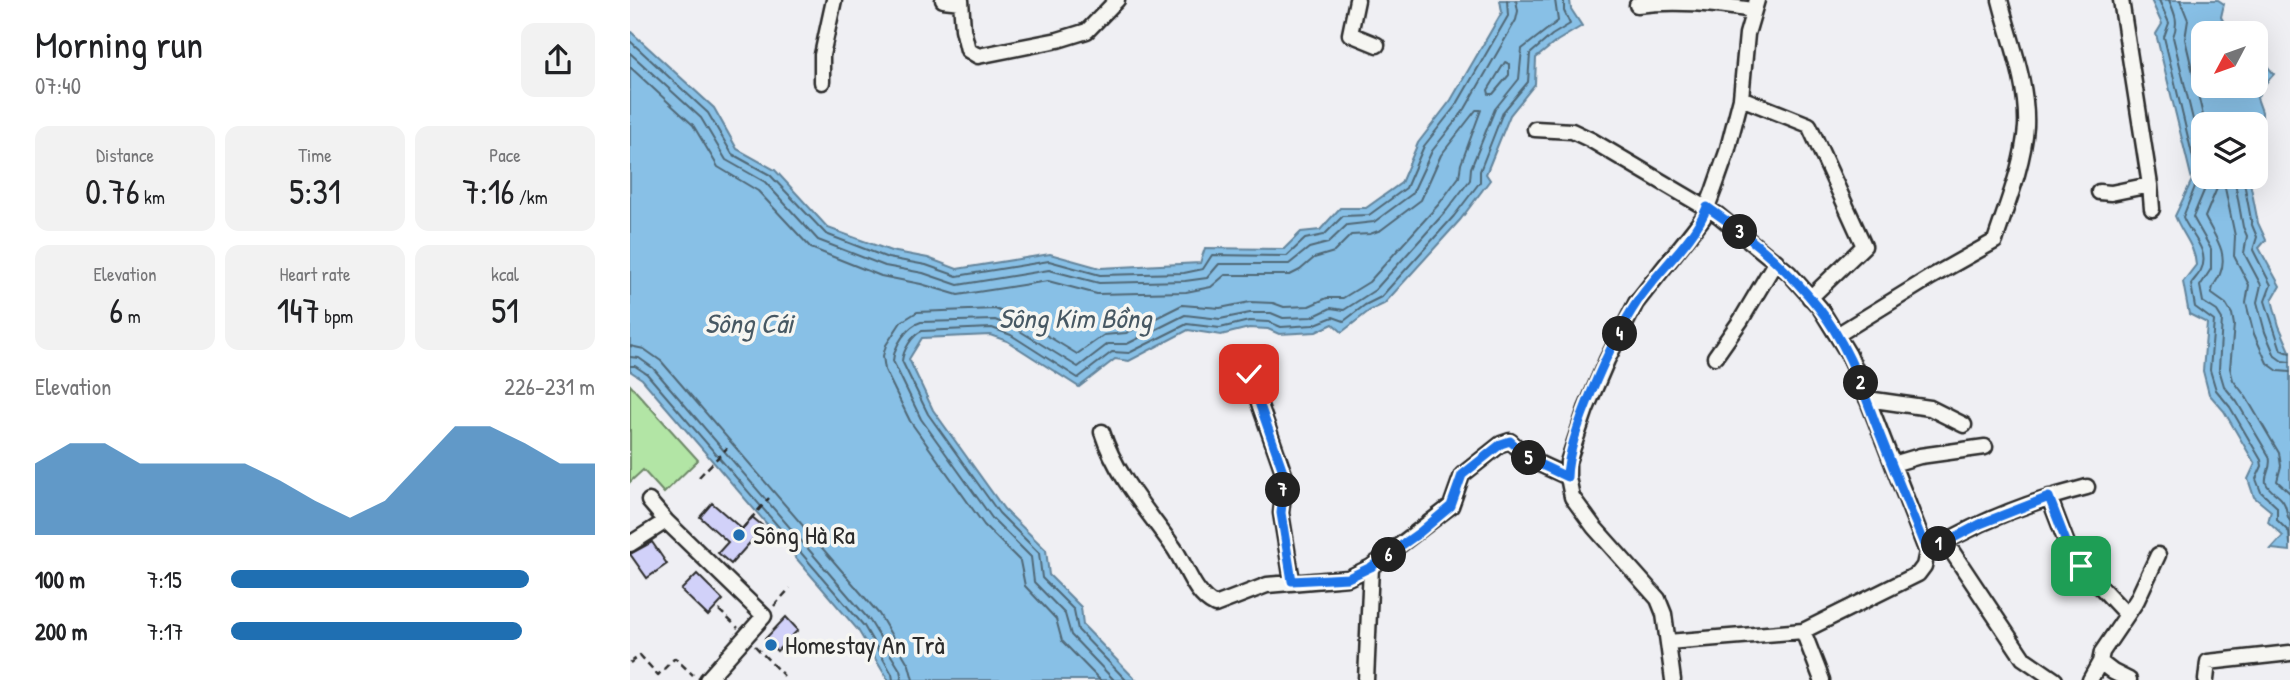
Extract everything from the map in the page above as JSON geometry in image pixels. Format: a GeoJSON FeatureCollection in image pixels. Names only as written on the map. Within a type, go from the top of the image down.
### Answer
{"type":"FeatureCollection","features":[{"type":"Feature","properties":{"kind":"street"},"geometry":{"type":"LineString","coordinates":[[822,82],[825,37],[834,0]]}},
{"type":"Feature","properties":{"kind":"street"},"geometry":{"type":"LineString","coordinates":[[943,0],[961,1],[968,50],[978,56],[1058,40],[1087,31],[1117,0]]}},
{"type":"Feature","properties":{"kind":"street"},"geometry":{"type":"LineString","coordinates":[[1357,0],[1350,34],[1377,45]]}},
{"type":"Feature","properties":{"kind":"street"},"geometry":{"type":"LineString","coordinates":[[1837,335],[1995,241],[2018,173],[2026,127],[2024,99],[2000,0]]}},
{"type":"Feature","properties":{"kind":"street"},"geometry":{"type":"LineString","coordinates":[[2121,0],[2152,209]]}},
{"type":"Feature","properties":{"kind":"street"},"geometry":{"type":"LineString","coordinates":[[1637,5],[1660,1],[1755,5],[1747,34],[1741,99],[1727,152],[1707,207],[1694,230],[1636,303],[1607,359],[1572,446],[1567,477],[1572,497],[1583,512],[1658,599],[1664,614],[1673,680]]}},
{"type":"Feature","properties":{"kind":"street"},"geometry":{"type":"LineString","coordinates":[[1741,99],[1809,125],[1864,246],[1810,298]]}},
{"type":"Feature","properties":{"kind":"street"},"geometry":{"type":"LineString","coordinates":[[1535,129],[1572,131],[1591,140],[1707,207],[1776,261],[1810,298],[1849,355],[1927,552],[1924,566],[1917,574],[1803,631],[1668,642]]}},
{"type":"Feature","properties":{"kind":"street"},"geometry":{"type":"LineString","coordinates":[[2099,192],[2150,185]]}},
{"type":"Feature","properties":{"kind":"street"},"geometry":{"type":"LineString","coordinates":[[1715,357],[1741,320],[1776,261]]}},
{"type":"Feature","properties":{"kind":"street"},"geometry":{"type":"LineString","coordinates":[[1249,374],[1285,477],[1281,513],[1292,581]]}},
{"type":"Feature","properties":{"kind":"street"},"geometry":{"type":"LineString","coordinates":[[1867,399],[1930,408],[1964,425]]}},
{"type":"Feature","properties":{"kind":"street"},"geometry":{"type":"LineString","coordinates":[[1102,432],[1110,455],[1175,549],[1205,600],[1215,605],[1266,585],[1348,578],[1371,567],[1451,506],[1462,475],[1501,444],[1510,441],[1531,460],[1567,477]]}},
{"type":"Feature","properties":{"kind":"street"},"geometry":{"type":"LineString","coordinates":[[1893,464],[1920,456],[1986,447]]}},
{"type":"Feature","properties":{"kind":"street"},"geometry":{"type":"LineString","coordinates":[[1927,552],[1980,524],[2049,497],[2087,487]]}},
{"type":"Feature","properties":{"kind":"street"},"geometry":{"type":"LineString","coordinates":[[2049,497],[2067,544],[2081,566],[2127,615]]}},
{"type":"Feature","properties":{"kind":"street"},"geometry":{"type":"LineString","coordinates":[[649,500],[666,521],[764,616],[707,680]]}},
{"type":"Feature","properties":{"kind":"street"},"geometry":{"type":"LineString","coordinates":[[630,544],[666,521]]}},
{"type":"Feature","properties":{"kind":"street"},"geometry":{"type":"LineString","coordinates":[[1945,541],[2023,658],[2055,680]]}},
{"type":"Feature","properties":{"kind":"street"},"geometry":{"type":"LineString","coordinates":[[2090,680],[2100,662],[2102,652],[2137,600],[2158,555]]}},
{"type":"Feature","properties":{"kind":"street"},"geometry":{"type":"LineString","coordinates":[[1366,680],[1371,567]]}},
{"type":"Feature","properties":{"kind":"street"},"geometry":{"type":"LineString","coordinates":[[1803,631],[1822,680]]}},
{"type":"Feature","properties":{"kind":"street"},"geometry":{"type":"LineString","coordinates":[[2206,680],[2208,662],[2290,653]]}},
{"type":"Feature","properties":{"kind":"street"},"geometry":{"type":"LineString","coordinates":[[2100,662],[2129,680]]}},
{"type":"Feature","properties":{"kind":"path"},"geometry":{"type":"LineString","coordinates":[[699,477],[727,448]]}},
{"type":"Feature","properties":{"kind":"path"},"geometry":{"type":"LineString","coordinates":[[742,529],[769,498]]}},
{"type":"Feature","properties":{"kind":"path"},"geometry":{"type":"LineString","coordinates":[[764,616],[790,588]]}},
{"type":"Feature","properties":{"kind":"path"},"geometry":{"type":"LineString","coordinates":[[630,663],[640,656],[658,675],[675,658],[698,680]]}},
{"type":"Feature","properties":{"kind":"green space"},"geometry":{"type":"Polygon","coordinates":[[[630,385],[698,460],[664,493],[643,470],[630,482],[630,385]]]}},
{"type":"Feature","properties":{"kind":"water","name":"Sông Cái"},"geometry":{"type":"Polygon","coordinates":[[[1500,0],[1570,0],[1571,9],[1582,26],[1536,58],[1535,84],[1510,115],[1486,174],[1490,180],[1460,220],[1384,304],[1369,311],[1342,332],[1333,324],[1316,332],[1279,334],[1268,329],[1249,328],[1221,335],[1188,330],[1129,361],[1115,359],[1079,387],[1007,341],[990,335],[922,338],[909,359],[933,410],[1004,509],[1046,550],[1049,575],[1081,607],[1083,625],[1136,680],[888,680],[858,630],[642,379],[630,371],[630,31],[714,108],[737,149],[775,170],[828,228],[891,251],[928,258],[957,269],[1050,254],[1100,268],[1200,263],[1205,248],[1284,249],[1301,232],[1320,230],[1340,208],[1366,208],[1401,183],[1418,143],[1451,100],[1502,12],[1500,0]]]}},
{"type":"Feature","properties":{"kind":"water"},"geometry":{"type":"Polygon","coordinates":[[[2151,0],[2218,0],[2224,4],[2221,17],[2223,21],[2191,21],[2191,98],[2257,98],[2262,112],[2191,112],[2191,176],[2156,34],[2162,24],[2151,0]]]}},
{"type":"Feature","properties":{"kind":"water"},"geometry":{"type":"Polygon","coordinates":[[[2268,67],[2274,74],[2268,81],[2268,67]]]}},
{"type":"Feature","properties":{"kind":"water"},"geometry":{"type":"Polygon","coordinates":[[[2191,182],[2191,189],[2251,189],[2258,223],[2266,240],[2259,248],[2280,286],[2272,300],[2290,351],[2290,551],[2271,549],[2283,536],[2268,522],[2271,511],[2254,497],[2248,479],[2255,464],[2224,411],[2209,394],[2203,371],[2207,323],[2189,314],[2183,282],[2196,265],[2195,258],[2175,216],[2191,182]]]}},
{"type":"Feature","properties":{"kind":"building","name":"Sông Hà Ra"},"geometry":{"type":"Polygon","coordinates":[[[712,503],[742,529],[752,517],[764,527],[731,564],[718,553],[728,542],[700,517],[712,503]]]}},
{"type":"Feature","properties":{"kind":"building"},"geometry":{"type":"Polygon","coordinates":[[[652,542],[667,564],[647,578],[630,554],[652,542]]]}},
{"type":"Feature","properties":{"kind":"building"},"geometry":{"type":"Polygon","coordinates":[[[697,574],[723,600],[708,616],[681,590],[697,574]]]}},
{"type":"Feature","properties":{"kind":"building"},"geometry":{"type":"Polygon","coordinates":[[[786,617],[798,630],[777,651],[765,639],[786,617]]]}},
{"type":"Feature","properties":{"kind":"place","name":"Sông Hà Ra"},"geometry":{"type":"Point","coordinates":[739,535]}},
{"type":"Feature","properties":{"kind":"place","name":"Homestay An Trà"},"geometry":{"type":"Point","coordinates":[771,645]}},
{"type":"Feature","properties":{"kind":"route"},"geometry":{"type":"LineString","coordinates":[[1249,374],[1285,477],[1281,513],[1292,581],[1348,578],[1389,556],[1451,506],[1462,475],[1501,444],[1510,441],[1531,460],[1567,477],[1572,446],[1586,410],[1607,359],[1636,303],[1703,218],[1707,207],[1789,273],[1820,308],[1858,375],[1927,552],[1980,524],[2049,497],[2067,544],[2081,566]]}},
{"type":"Feature","properties":{"kind":"water label","name":"Sông Kim Bồng"},"geometry":{"type":"Point","coordinates":[1075,318]}}]}
